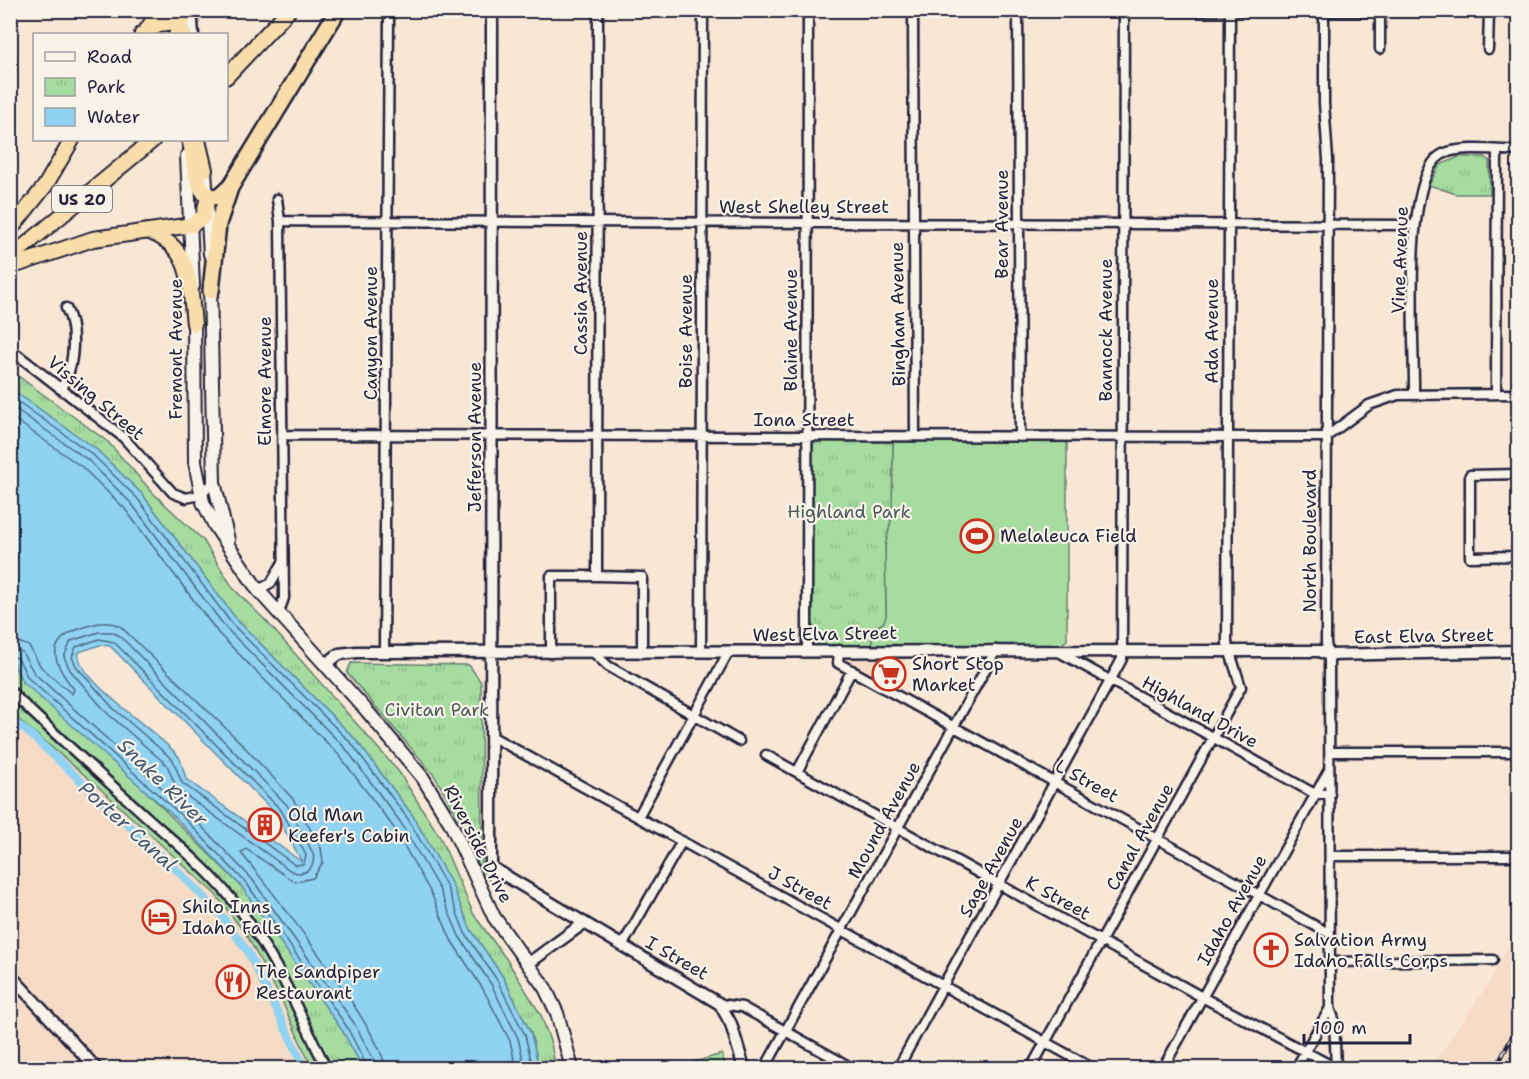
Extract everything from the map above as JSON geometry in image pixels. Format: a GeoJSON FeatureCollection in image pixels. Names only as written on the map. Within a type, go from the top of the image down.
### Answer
{"type":"FeatureCollection","features":[{"type":"Feature","properties":{"kind":"highway"},"geometry":{"type":"LineString","coordinates":[[143,33],[160,10]]}},
{"type":"Feature","properties":{"kind":"highway"},"geometry":{"type":"LineString","coordinates":[[228,75],[289,10]]}},
{"type":"Feature","properties":{"kind":"highway"},"geometry":{"type":"LineString","coordinates":[[211,291],[218,225],[231,186],[338,10]]}},
{"type":"Feature","properties":{"kind":"highway"},"geometry":{"type":"LineString","coordinates":[[143,33],[159,25],[177,27],[192,11]]}},
{"type":"Feature","properties":{"kind":"highway"},"geometry":{"type":"LineString","coordinates":[[228,69],[239,62]]}},
{"type":"Feature","properties":{"kind":"highway"},"geometry":{"type":"LineString","coordinates":[[10,230],[45,186],[71,141]]}},
{"type":"Feature","properties":{"kind":"highway","name":"US 20"},"geometry":{"type":"LineString","coordinates":[[10,258],[152,141]]}},
{"type":"Feature","properties":{"kind":"highway"},"geometry":{"type":"LineString","coordinates":[[10,267],[93,239],[192,225],[203,217],[208,197],[196,175],[188,141]]}},
{"type":"Feature","properties":{"kind":"highway"},"geometry":{"type":"LineString","coordinates":[[200,141],[205,170]]}},
{"type":"Feature","properties":{"kind":"highway"},"geometry":{"type":"LineString","coordinates":[[208,197],[220,196],[231,186]]}},
{"type":"Feature","properties":{"kind":"highway"},"geometry":{"type":"LineString","coordinates":[[145,230],[167,240],[181,255],[186,268],[194,324]]}},
{"type":"Feature","properties":{"kind":"main road","name":"Fremont Avenue"},"geometry":{"type":"LineString","coordinates":[[188,141],[192,225],[195,444],[200,495],[214,526],[258,590],[322,661]]}},
{"type":"Feature","properties":{"kind":"main road","name":"Fremont Avenue"},"geometry":{"type":"LineString","coordinates":[[205,170],[211,291],[214,482],[230,550]]}},
{"type":"Feature","properties":{"kind":"main road","name":"Riverside Drive"},"geometry":{"type":"LineString","coordinates":[[322,661],[423,778],[451,824],[494,917],[529,963],[557,1013],[572,1068]]}},
{"type":"Feature","properties":{"kind":"street"},"geometry":{"type":"LineString","coordinates":[[424,10],[443,10]]}},
{"type":"Feature","properties":{"kind":"street","name":"Jefferson Avenue"},"geometry":{"type":"LineString","coordinates":[[490,864],[492,10]]}},
{"type":"Feature","properties":{"kind":"street","name":"Cassia Avenue"},"geometry":{"type":"LineString","coordinates":[[597,576],[598,10]]}},
{"type":"Feature","properties":{"kind":"street","name":"Boise Avenue"},"geometry":{"type":"LineString","coordinates":[[701,652],[703,10]]}},
{"type":"Feature","properties":{"kind":"street"},"geometry":{"type":"LineString","coordinates":[[747,10],[764,10]]}},
{"type":"Feature","properties":{"kind":"street","name":"Blaine Avenue"},"geometry":{"type":"LineString","coordinates":[[807,651],[808,10]]}},
{"type":"Feature","properties":{"kind":"street"},"geometry":{"type":"LineString","coordinates":[[835,10],[1518,12]]}},
{"type":"Feature","properties":{"kind":"street"},"geometry":{"type":"LineString","coordinates":[[192,11],[193,33]]}},
{"type":"Feature","properties":{"kind":"street","name":"Bingham Avenue"},"geometry":{"type":"LineString","coordinates":[[913,11],[915,436]]}},
{"type":"Feature","properties":{"kind":"street","name":"Bear Avenue"},"geometry":{"type":"LineString","coordinates":[[1018,11],[1020,436]]}},
{"type":"Feature","properties":{"kind":"street","name":"Bannock Avenue"},"geometry":{"type":"LineString","coordinates":[[1112,681],[1122,659],[1124,11]]}},
{"type":"Feature","properties":{"kind":"street","name":"Ada Avenue"},"geometry":{"type":"LineString","coordinates":[[1230,11],[1227,643],[1230,651]]}},
{"type":"Feature","properties":{"kind":"street"},"geometry":{"type":"LineString","coordinates":[[1380,11],[1380,49]]}},
{"type":"Feature","properties":{"kind":"street","name":"Canyon Avenue"},"geometry":{"type":"LineString","coordinates":[[384,652],[392,12]]}},
{"type":"Feature","properties":{"kind":"street","name":"North Boulevard"},"geometry":{"type":"LineString","coordinates":[[1324,12],[1327,224],[1326,643],[1329,655],[1331,856],[1330,1008],[1334,1019],[1336,1068]]}},
{"type":"Feature","properties":{"kind":"street"},"geometry":{"type":"LineString","coordinates":[[1488,49],[1489,12]]}},
{"type":"Feature","properties":{"kind":"street","name":"Vine Avenue"},"geometry":{"type":"LineString","coordinates":[[1414,393],[1414,225],[1427,172],[1438,157],[1456,150],[1518,151]]}},
{"type":"Feature","properties":{"kind":"street"},"geometry":{"type":"LineString","coordinates":[[1496,394],[1497,150]]}},
{"type":"Feature","properties":{"kind":"street","name":"Elmore Avenue"},"geometry":{"type":"LineString","coordinates":[[276,199],[280,221],[284,598],[279,612]]}},
{"type":"Feature","properties":{"kind":"street","name":"West Shelley Street"},"geometry":{"type":"LineString","coordinates":[[280,221],[1414,225]]}},
{"type":"Feature","properties":{"kind":"street"},"geometry":{"type":"LineString","coordinates":[[60,389],[69,376],[70,363],[71,318],[66,308]]}},
{"type":"Feature","properties":{"kind":"street","name":"Vissing Street"},"geometry":{"type":"LineString","coordinates":[[10,349],[123,437],[173,493],[186,498],[200,495]]}},
{"type":"Feature","properties":{"kind":"street"},"geometry":{"type":"LineString","coordinates":[[1326,437],[1369,405],[1389,397],[1414,393],[1518,394]]}},
{"type":"Feature","properties":{"kind":"street","name":"Iona Street"},"geometry":{"type":"LineString","coordinates":[[282,435],[1326,437]]}},
{"type":"Feature","properties":{"kind":"street"},"geometry":{"type":"LineString","coordinates":[[1518,474],[1470,475],[1470,557],[1518,556]]}},
{"type":"Feature","properties":{"kind":"street"},"geometry":{"type":"LineString","coordinates":[[200,495],[214,482]]}},
{"type":"Feature","properties":{"kind":"street"},"geometry":{"type":"LineString","coordinates":[[258,590],[271,583],[282,563]]}},
{"type":"Feature","properties":{"kind":"street"},"geometry":{"type":"LineString","coordinates":[[551,653],[551,576],[642,577],[642,652]]}},
{"type":"Feature","properties":{"kind":"street","name":"L Street"},"geometry":{"type":"LineString","coordinates":[[838,650],[838,663],[1330,934]]}},
{"type":"Feature","properties":{"kind":"street","name":"Mound Avenue"},"geometry":{"type":"LineString","coordinates":[[765,1068],[843,931],[996,650]]}},
{"type":"Feature","properties":{"kind":"street","name":"Highland Drive"},"geometry":{"type":"LineString","coordinates":[[1056,650],[1315,794],[1330,794]]}},
{"type":"Feature","properties":{"kind":"street","name":"West Elva Street"},"geometry":{"type":"LineString","coordinates":[[322,661],[339,654],[384,652],[1122,650],[1319,651],[1329,655]]}},
{"type":"Feature","properties":{"kind":"street"},"geometry":{"type":"LineString","coordinates":[[638,817],[729,651]]}},
{"type":"Feature","properties":{"kind":"street","name":"Canal Avenue"},"geometry":{"type":"LineString","coordinates":[[1031,1068],[1241,687],[1230,651]]}},
{"type":"Feature","properties":{"kind":"street","name":"East Elva Street"},"geometry":{"type":"LineString","coordinates":[[1329,655],[1518,651]]}},
{"type":"Feature","properties":{"kind":"street"},"geometry":{"type":"LineString","coordinates":[[594,653],[608,666],[739,741]]}},
{"type":"Feature","properties":{"kind":"street"},"geometry":{"type":"LineString","coordinates":[[797,772],[852,670]]}},
{"type":"Feature","properties":{"kind":"street","name":"Sage Avenue"},"geometry":{"type":"LineString","coordinates":[[898,1068],[1112,681]]}},
{"type":"Feature","properties":{"kind":"street"},"geometry":{"type":"LineString","coordinates":[[10,691],[52,732],[198,863],[230,897],[264,945],[326,1068]]}},
{"type":"Feature","properties":{"kind":"street","name":"J Street"},"geometry":{"type":"LineString","coordinates":[[491,736],[1092,1068]]}},
{"type":"Feature","properties":{"kind":"street"},"geometry":{"type":"LineString","coordinates":[[1330,752],[1518,752]]}},
{"type":"Feature","properties":{"kind":"street","name":"K Street"},"geometry":{"type":"LineString","coordinates":[[766,755],[1202,997],[1336,1068]]}},
{"type":"Feature","properties":{"kind":"street","name":"Idaho Avenue"},"geometry":{"type":"LineString","coordinates":[[1163,1068],[1330,768]]}},
{"type":"Feature","properties":{"kind":"street"},"geometry":{"type":"LineString","coordinates":[[622,946],[682,841]]}},
{"type":"Feature","properties":{"kind":"street"},"geometry":{"type":"LineString","coordinates":[[1331,856],[1518,856]]}},
{"type":"Feature","properties":{"kind":"street","name":"I Street"},"geometry":{"type":"LineString","coordinates":[[490,864],[495,870],[720,1004],[742,1007],[852,1068]]}},
{"type":"Feature","properties":{"kind":"street"},"geometry":{"type":"LineString","coordinates":[[529,963],[584,923]]}},
{"type":"Feature","properties":{"kind":"street"},"geometry":{"type":"LineString","coordinates":[[1330,962],[1492,960]]}},
{"type":"Feature","properties":{"kind":"street"},"geometry":{"type":"LineString","coordinates":[[10,975],[96,1068]]}},
{"type":"Feature","properties":{"kind":"street"},"geometry":{"type":"LineString","coordinates":[[720,1004],[731,1024],[744,1068]]}},
{"type":"Feature","properties":{"kind":"street"},"geometry":{"type":"LineString","coordinates":[[1296,1068],[1330,1008]]}},
{"type":"Feature","properties":{"kind":"shaded area"},"geometry":{"type":"Polygon","coordinates":[[[839,650],[909,650],[892,692],[838,663],[839,650]]]}},
{"type":"Feature","properties":{"kind":"shaded area"},"geometry":{"type":"Polygon","coordinates":[[[10,713],[94,783],[216,895],[247,936],[281,999],[312,1068],[11,1068],[10,713]]]}},
{"type":"Feature","properties":{"kind":"shaded area"},"geometry":{"type":"Polygon","coordinates":[[[1518,929],[1518,1068],[1343,1068],[1344,1064],[1433,1064],[1489,983],[1518,929]]]}},
{"type":"Feature","properties":{"kind":"green space"},"geometry":{"type":"Polygon","coordinates":[[[1459,157],[1485,157],[1489,160],[1490,194],[1456,194],[1429,185],[1440,165],[1459,157]]]}},
{"type":"Feature","properties":{"kind":"green space"},"geometry":{"type":"Polygon","coordinates":[[[10,370],[108,442],[154,494],[203,540],[233,588],[268,623],[399,772],[440,837],[474,915],[507,960],[541,1015],[556,1068],[539,1068],[531,1033],[503,977],[471,930],[451,883],[413,816],[356,740],[237,620],[142,494],[96,449],[11,389],[10,370]]]}},
{"type":"Feature","properties":{"kind":"green space","name":"Highland Park"},"geometry":{"type":"Polygon","coordinates":[[[807,436],[893,436],[892,515],[885,547],[886,616],[883,623],[874,628],[871,650],[807,651],[807,436]]]}},
{"type":"Feature","properties":{"kind":"green space","name":"Melaleuca Field"},"geometry":{"type":"Polygon","coordinates":[[[893,436],[1067,437],[1067,640],[1056,650],[871,650],[874,628],[883,623],[886,616],[885,547],[892,515],[893,436]]]}},
{"type":"Feature","properties":{"kind":"green space"},"geometry":{"type":"Polygon","coordinates":[[[10,656],[242,887],[342,1030],[363,1068],[312,1068],[281,999],[247,936],[216,895],[94,783],[11,713],[10,656]]]}},
{"type":"Feature","properties":{"kind":"green space","name":"Civitan Park"},"geometry":{"type":"Polygon","coordinates":[[[351,663],[469,665],[481,682],[482,862],[490,875],[489,880],[483,876],[463,826],[434,775],[347,673],[351,663]]]}},
{"type":"Feature","properties":{"kind":"green space"},"geometry":{"type":"Polygon","coordinates":[[[722,1054],[726,1068],[696,1068],[694,1062],[722,1054]]]}},
{"type":"Feature","properties":{"kind":"water","name":"Snake River"},"geometry":{"type":"Polygon","coordinates":[[[11,389],[96,449],[142,494],[237,620],[356,740],[413,816],[451,883],[471,930],[503,977],[531,1034],[539,1068],[363,1068],[342,1030],[242,887],[177,819],[22,681],[10,656],[11,389]],[[100,645],[79,652],[81,663],[90,676],[179,757],[186,779],[302,862],[276,814],[110,646],[100,645]]]}},
{"type":"Feature","properties":{"kind":"waterway","name":"Porter Canal"},"geometry":{"type":"LineString","coordinates":[[10,719],[28,732],[181,874],[222,916],[248,952],[305,1068]]}},
{"type":"Feature","properties":{"kind":"railway"},"geometry":{"type":"LineString","coordinates":[[1496,1068],[1518,1025]]}},
{"type":"Feature","properties":{"kind":"place","name":"Melaleuca Field"},"geometry":{"type":"Point","coordinates":[977,536]}},
{"type":"Feature","properties":{"kind":"place","name":"Short Stop Market"},"geometry":{"type":"Point","coordinates":[889,674]}},
{"type":"Feature","properties":{"kind":"place","name":"Old Man Keefer's Cabin"},"geometry":{"type":"Point","coordinates":[265,825]}},
{"type":"Feature","properties":{"kind":"place","name":"Shilo Inns Idaho Falls"},"geometry":{"type":"Point","coordinates":[159,917]}},
{"type":"Feature","properties":{"kind":"place","name":"Salvation Army Idaho Falls Corps"},"geometry":{"type":"Point","coordinates":[1271,950]}},
{"type":"Feature","properties":{"kind":"place","name":"The Sandpiper Restaurant"},"geometry":{"type":"Point","coordinates":[233,982]}}]}
